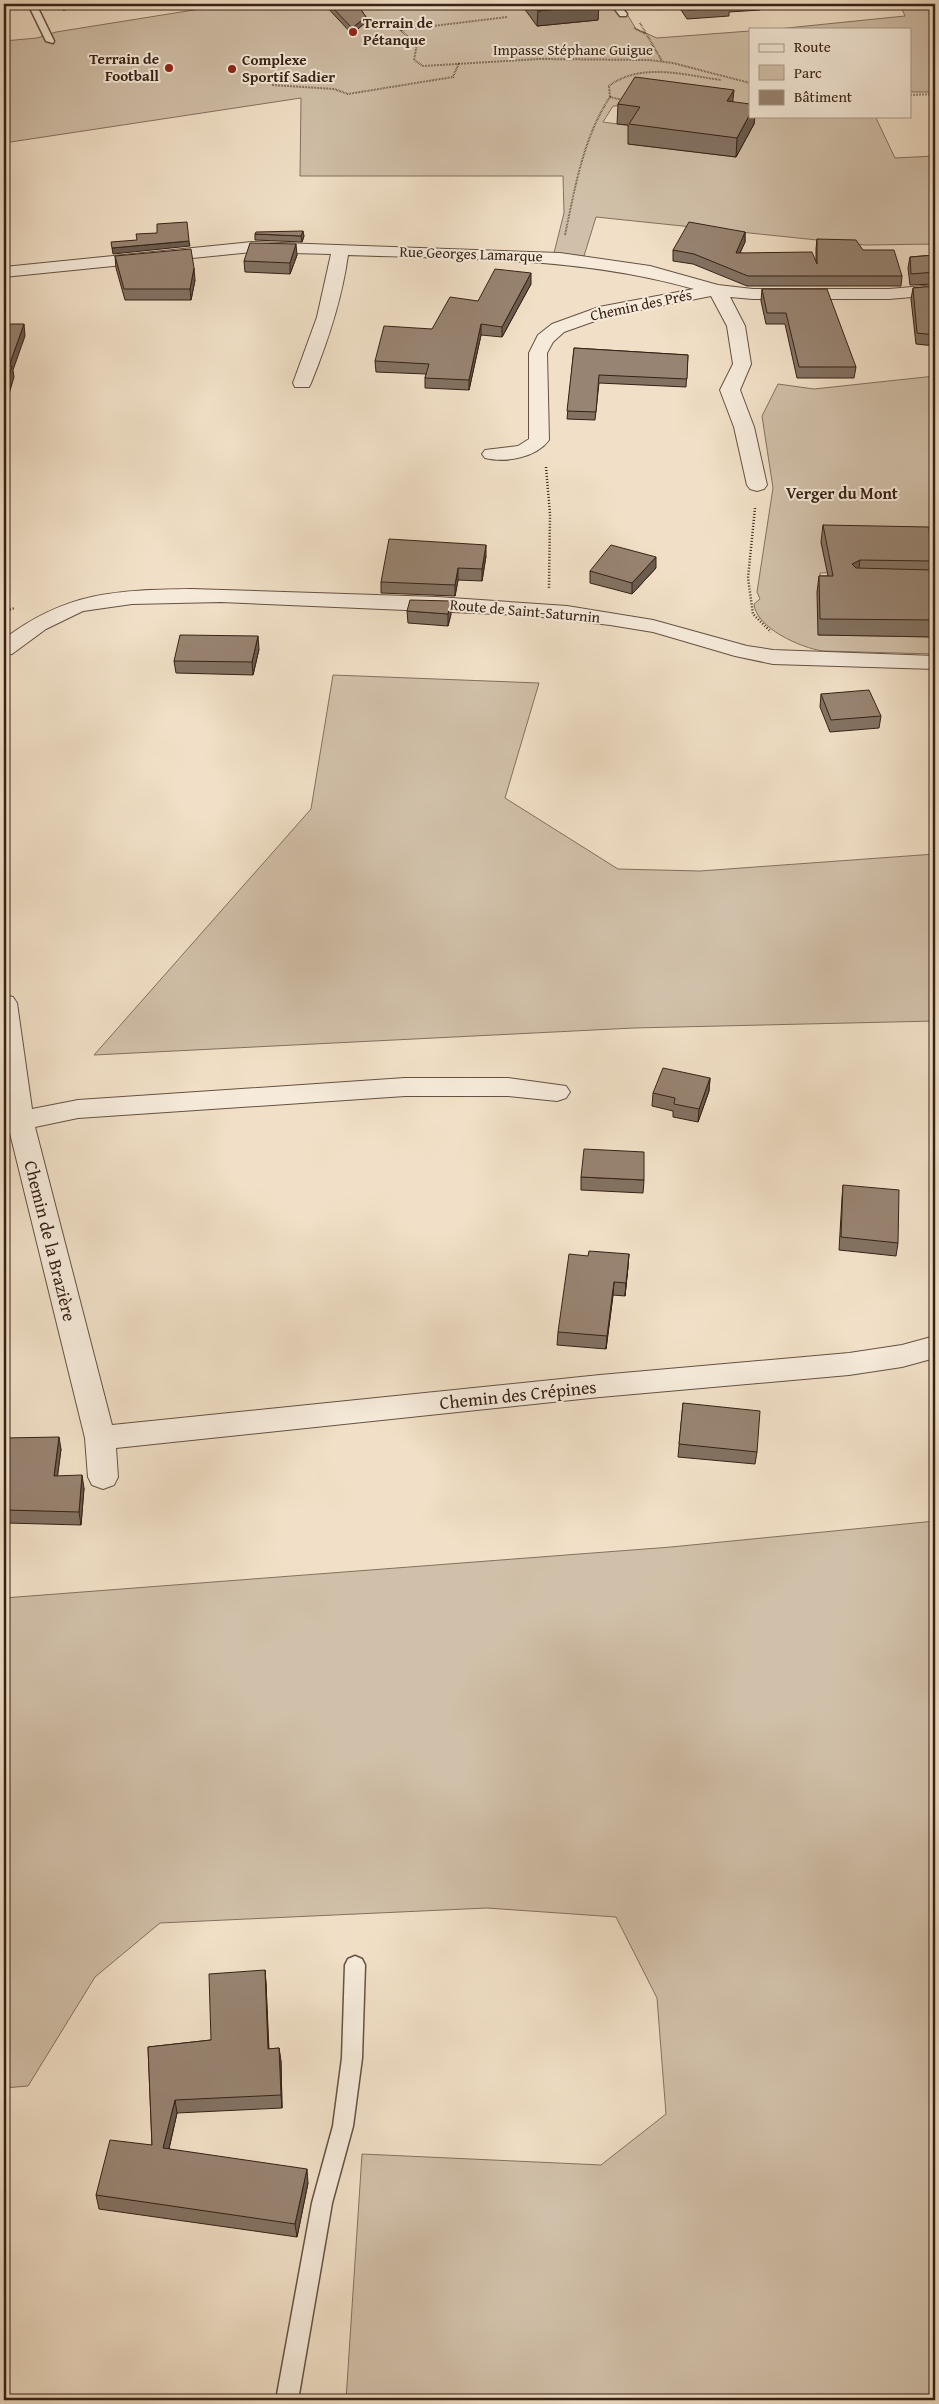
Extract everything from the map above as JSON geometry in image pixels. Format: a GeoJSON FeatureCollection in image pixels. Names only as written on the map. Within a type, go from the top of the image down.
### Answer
{"type":"FeatureCollection","features":[{"type":"Feature","properties":{"kind":"street","name":"Rue Georges Lamarque"},"geometry":{"type":"LineString","coordinates":[[4,272],[252,248],[340,249],[560,258],[650,271],[717,290],[753,294],[880,294],[935,290]]}},
{"type":"Feature","properties":{"kind":"street"},"geometry":{"type":"LineString","coordinates":[[302,383],[324,323],[337,279],[340,249]]}},
{"type":"Feature","properties":{"kind":"street"},"geometry":{"type":"LineString","coordinates":[[717,290],[736,326],[742,364],[730,390],[744,427],[757,485]]}},
{"type":"Feature","properties":{"kind":"street","name":"Chemin des Prés"},"geometry":{"type":"LineString","coordinates":[[534,447],[539,440],[538,353],[545,339],[558,328],[605,311],[717,290]]}},
{"type":"Feature","properties":{"kind":"street"},"geometry":{"type":"LineString","coordinates":[[492,454],[534,447]]}},
{"type":"Feature","properties":{"kind":"street","name":"Route de Saint-Saturnin"},"geometry":{"type":"LineString","coordinates":[[4,649],[46,619],[76,607],[108,601],[161,597],[218,596],[482,605],[547,610],[654,626],[743,651],[771,656],[821,661],[935,663]]}},
{"type":"Feature","properties":{"kind":"street","name":"Chemin de la Brazière"},"geometry":{"type":"LineString","coordinates":[[4,1003],[20,1121],[100,1438],[103,1477]]}},
{"type":"Feature","properties":{"kind":"street"},"geometry":{"type":"LineString","coordinates":[[20,1121],[78,1109],[405,1087],[508,1087],[557,1092]]}},
{"type":"Feature","properties":{"kind":"street","name":"Chemin des Crépines"},"geometry":{"type":"LineString","coordinates":[[100,1438],[600,1386],[849,1364],[902,1356],[935,1347]]}},
{"type":"Feature","properties":{"kind":"lane"},"geometry":{"type":"LineString","coordinates":[[32,4],[50,41]]}},
{"type":"Feature","properties":{"kind":"lane"},"geometry":{"type":"LineString","coordinates":[[615,4],[623,14]]}},
{"type":"Feature","properties":{"kind":"lane"},"geometry":{"type":"LineString","coordinates":[[287,2400],[322,2203],[343,2126],[352,2058],[355,1965]]}},
{"type":"Feature","properties":{"kind":"path","name":"Impasse Stéphane Guigue"},"geometry":{"type":"LineString","coordinates":[[507,17],[400,30],[417,44],[414,60],[423,66],[568,58],[662,62],[698,70],[727,81],[749,83]]}},
{"type":"Feature","properties":{"kind":"path"},"geometry":{"type":"LineString","coordinates":[[636,17],[662,62]]}},
{"type":"Feature","properties":{"kind":"path"},"geometry":{"type":"LineString","coordinates":[[272,85],[334,89],[348,94],[453,77],[459,63]]}},
{"type":"Feature","properties":{"kind":"path"},"geometry":{"type":"LineString","coordinates":[[560,258],[578,176],[602,107],[610,97],[608,86],[615,78],[630,73],[646,72],[727,81]]}},
{"type":"Feature","properties":{"kind":"path"},"geometry":{"type":"LineString","coordinates":[[912,95],[935,94]]}},
{"type":"Feature","properties":{"kind":"path"},"geometry":{"type":"LineString","coordinates":[[610,97],[624,101]]}},
{"type":"Feature","properties":{"kind":"path"},"geometry":{"type":"LineString","coordinates":[[534,447],[545,456],[550,514],[547,610]]}},
{"type":"Feature","properties":{"kind":"path"},"geometry":{"type":"LineString","coordinates":[[757,485],[748,578],[753,614],[770,631],[778,636]]}},
{"type":"Feature","properties":{"kind":"green space"},"geometry":{"type":"Polygon","coordinates":[[[231,4],[621,4],[636,29],[657,38],[749,31],[749,118],[876,118],[895,158],[935,156],[935,244],[865,245],[596,217],[584,256],[554,253],[564,213],[563,176],[300,176],[301,98],[4,143],[4,41],[37,38],[56,32],[231,4]],[[619,102],[617,106],[613,106],[603,122],[639,127],[628,144],[736,157],[623,103],[619,102]]]}},
{"type":"Feature","properties":{"kind":"green space"},"geometry":{"type":"Polygon","coordinates":[[[900,4],[935,4],[935,92],[912,92],[912,28],[787,28],[905,16],[900,4]]]}},
{"type":"Feature","properties":{"kind":"green space"},"geometry":{"type":"Polygon","coordinates":[[[935,376],[935,569],[928,569],[927,544],[821,542],[827,569],[848,572],[820,573],[819,635],[935,637],[935,654],[823,651],[803,646],[771,629],[757,613],[754,604],[760,599],[757,592],[773,488],[762,416],[778,384],[814,389],[935,376]]]}},
{"type":"Feature","properties":{"kind":"green space"},"geometry":{"type":"Polygon","coordinates":[[[333,675],[539,683],[505,798],[618,869],[700,871],[935,854],[935,1021],[634,1028],[94,1055],[311,809],[333,675]]]}},
{"type":"Feature","properties":{"kind":"green space"},"geometry":{"type":"Polygon","coordinates":[[[935,1521],[935,2400],[346,2400],[362,2154],[601,2165],[666,2114],[657,1998],[616,1917],[487,1908],[160,1923],[95,1977],[28,2086],[4,2088],[4,1598],[671,1547],[935,1521]]]}},
{"type":"Feature","properties":{"kind":"building"},"geometry":{"type":"Polygon","coordinates":[[[329,4],[357,4],[366,17],[352,28],[329,4]]]}},
{"type":"Feature","properties":{"kind":"building"},"geometry":{"type":"Polygon","coordinates":[[[532,4],[598,4],[599,5],[538,11],[532,4]]]}},
{"type":"Feature","properties":{"kind":"building"},"geometry":{"type":"Polygon","coordinates":[[[683,4],[726,4],[729,8],[688,10],[683,4]]]}},
{"type":"Feature","properties":{"kind":"building"},"geometry":{"type":"Polygon","coordinates":[[[635,77],[734,90],[727,101],[749,104],[749,116],[737,138],[629,124],[640,107],[618,104],[635,77]]]}},
{"type":"Feature","properties":{"kind":"building"},"geometry":{"type":"Polygon","coordinates":[[[187,222],[189,241],[112,248],[111,242],[137,240],[136,234],[157,233],[157,224],[187,222]]]}},
{"type":"Feature","properties":{"kind":"building"},"geometry":{"type":"Polygon","coordinates":[[[689,222],[745,232],[736,253],[812,252],[817,264],[817,239],[856,240],[863,250],[894,250],[902,276],[748,276],[694,254],[673,250],[689,222]]]}},
{"type":"Feature","properties":{"kind":"building"},"geometry":{"type":"Polygon","coordinates":[[[303,231],[301,236],[255,234],[256,232],[303,231]]]}},
{"type":"Feature","properties":{"kind":"building"},"geometry":{"type":"Polygon","coordinates":[[[250,243],[296,244],[290,263],[244,261],[250,243]]]}},
{"type":"Feature","properties":{"kind":"building"},"geometry":{"type":"Polygon","coordinates":[[[191,249],[194,268],[190,289],[124,289],[115,256],[191,249]]]}},
{"type":"Feature","properties":{"kind":"building"},"geometry":{"type":"Polygon","coordinates":[[[935,255],[935,272],[911,274],[910,257],[935,255]]]}},
{"type":"Feature","properties":{"kind":"building"},"geometry":{"type":"Polygon","coordinates":[[[495,269],[531,273],[502,327],[481,324],[469,380],[425,378],[429,364],[375,361],[384,326],[432,329],[450,297],[478,301],[495,269]]]}},
{"type":"Feature","properties":{"kind":"building"},"geometry":{"type":"Polygon","coordinates":[[[935,286],[935,335],[917,333],[913,288],[935,286]]]}},
{"type":"Feature","properties":{"kind":"building"},"geometry":{"type":"Polygon","coordinates":[[[762,289],[827,289],[856,367],[799,367],[786,313],[767,313],[762,289]]]}},
{"type":"Feature","properties":{"kind":"building"},"geometry":{"type":"Polygon","coordinates":[[[4,324],[24,324],[9,366],[12,366],[4,394],[4,324]]]}},
{"type":"Feature","properties":{"kind":"building"},"geometry":{"type":"Polygon","coordinates":[[[574,348],[688,355],[687,379],[599,375],[596,412],[567,411],[574,348]]]}},
{"type":"Feature","properties":{"kind":"building"},"geometry":{"type":"Polygon","coordinates":[[[823,525],[929,527],[931,561],[860,560],[852,564],[856,568],[932,570],[932,575],[935,575],[935,620],[820,619],[819,576],[833,576],[823,525]]]}},
{"type":"Feature","properties":{"kind":"building"},"geometry":{"type":"Polygon","coordinates":[[[389,539],[486,545],[482,569],[458,568],[455,585],[381,582],[389,539]]]}},
{"type":"Feature","properties":{"kind":"building"},"geometry":{"type":"Polygon","coordinates":[[[611,545],[656,557],[632,583],[590,571],[611,545]]]}},
{"type":"Feature","properties":{"kind":"building"},"geometry":{"type":"Polygon","coordinates":[[[410,600],[451,601],[448,614],[407,611],[410,600]]]}},
{"type":"Feature","properties":{"kind":"building"},"geometry":{"type":"Polygon","coordinates":[[[180,635],[258,636],[252,662],[174,661],[180,635]]]}},
{"type":"Feature","properties":{"kind":"building"},"geometry":{"type":"Polygon","coordinates":[[[869,690],[881,716],[831,720],[821,694],[869,690]]]}},
{"type":"Feature","properties":{"kind":"building"},"geometry":{"type":"Polygon","coordinates":[[[663,1068],[710,1078],[699,1109],[674,1104],[675,1098],[653,1093],[663,1068]]]}},
{"type":"Feature","properties":{"kind":"building"},"geometry":{"type":"Polygon","coordinates":[[[584,1149],[644,1152],[644,1180],[581,1177],[584,1149]]]}},
{"type":"Feature","properties":{"kind":"building"},"geometry":{"type":"Polygon","coordinates":[[[843,1185],[899,1190],[898,1243],[841,1237],[843,1185]]]}},
{"type":"Feature","properties":{"kind":"building"},"geometry":{"type":"Polygon","coordinates":[[[589,1251],[629,1254],[626,1283],[614,1282],[607,1336],[558,1332],[569,1254],[588,1256],[589,1251]]]}},
{"type":"Feature","properties":{"kind":"building"},"geometry":{"type":"Polygon","coordinates":[[[683,1403],[760,1411],[757,1452],[679,1444],[683,1403]]]}},
{"type":"Feature","properties":{"kind":"building"},"geometry":{"type":"Polygon","coordinates":[[[59,1437],[54,1476],[82,1475],[79,1512],[5,1510],[4,1438],[59,1437]]]}},
{"type":"Feature","properties":{"kind":"building"},"geometry":{"type":"Polygon","coordinates":[[[265,1970],[268,2049],[279,2048],[281,2095],[175,2100],[163,2148],[307,2169],[295,2224],[96,2195],[110,2140],[152,2145],[148,2047],[211,2040],[209,1974],[265,1970]]]}},
{"type":"Feature","properties":{"kind":"place","name":"Terrain de Pétanque"},"geometry":{"type":"Point","coordinates":[353,32]}},
{"type":"Feature","properties":{"kind":"place","name":"Terrain de Football"},"geometry":{"type":"Point","coordinates":[169,68]}},
{"type":"Feature","properties":{"kind":"place","name":"Complexe Sportif Sadier"},"geometry":{"type":"Point","coordinates":[232,69]}},
{"type":"Feature","properties":{"kind":"district","name":"Verger du Mont"},"geometry":{"type":"Point","coordinates":[842,493]}}]}
